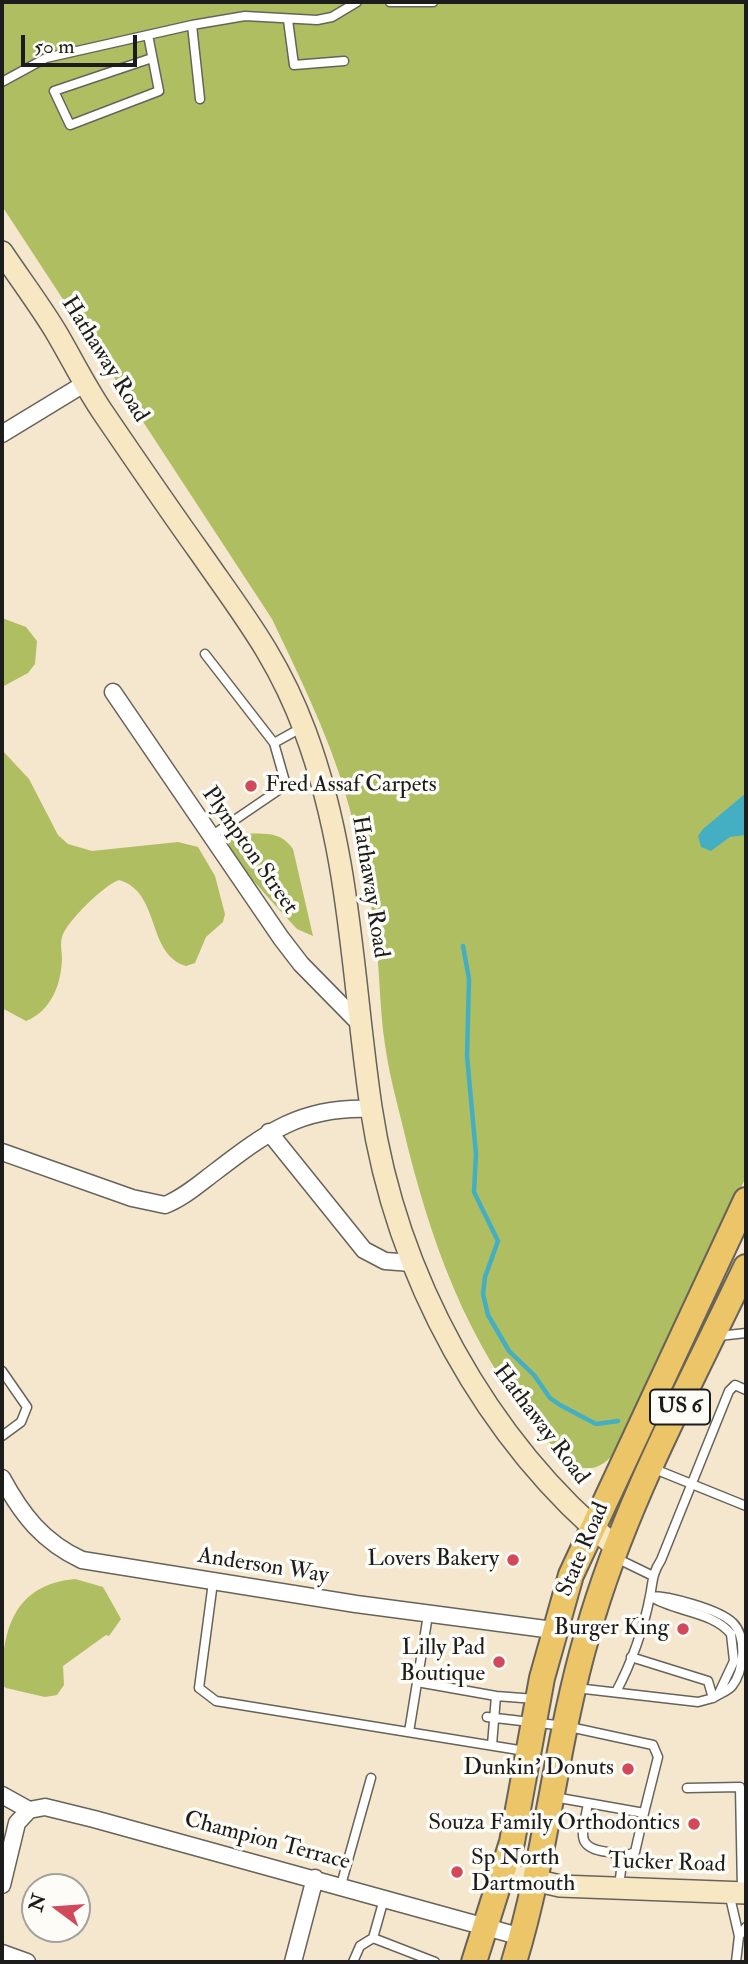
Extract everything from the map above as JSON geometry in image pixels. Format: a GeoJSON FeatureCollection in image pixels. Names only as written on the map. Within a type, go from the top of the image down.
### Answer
{"type":"FeatureCollection","features":[{"type":"Feature","properties":{"kind":"main road","name":"Hathaway Road"},"geometry":{"type":"LineString","coordinates":[[2,252],[58,335],[84,384],[260,635],[280,671],[303,726],[337,833],[371,1109],[389,1195],[412,1263],[446,1336],[489,1405],[554,1490],[615,1552]]}},
{"type":"Feature","properties":{"kind":"main road","name":"State Road"},"geometry":{"type":"LineString","coordinates":[[474,1962],[503,1874],[553,1630],[571,1575],[746,1200]]}},
{"type":"Feature","properties":{"kind":"main road","name":"State Road"},"geometry":{"type":"LineString","coordinates":[[514,1962],[536,1882],[565,1726],[591,1620],[615,1552],[746,1268]]}},
{"type":"Feature","properties":{"kind":"main road","name":"Tucker Road"},"geometry":{"type":"LineString","coordinates":[[503,1874],[536,1882],[619,1889],[739,1893]]}},
{"type":"Feature","properties":{"kind":"street"},"geometry":{"type":"LineString","coordinates":[[2,433],[84,384]]}},
{"type":"Feature","properties":{"kind":"street","name":"Plympton Street"},"geometry":{"type":"LineString","coordinates":[[113,692],[210,837],[301,964],[362,1026]]}},
{"type":"Feature","properties":{"kind":"street"},"geometry":{"type":"LineString","coordinates":[[2,1152],[132,1198],[165,1205],[195,1187],[269,1132],[328,1110],[371,1109]]}},
{"type":"Feature","properties":{"kind":"street"},"geometry":{"type":"LineString","coordinates":[[269,1132],[364,1250],[385,1261],[412,1263]]}},
{"type":"Feature","properties":{"kind":"street","name":"Anderson Way"},"geometry":{"type":"LineString","coordinates":[[2,1479],[36,1530],[69,1554],[107,1566],[428,1615],[553,1630]]}},
{"type":"Feature","properties":{"kind":"street","name":"Champion Terrace"},"geometry":{"type":"LineString","coordinates":[[2,1795],[29,1810],[45,1807],[385,1896],[522,1937]]}},
{"type":"Feature","properties":{"kind":"street"},"geometry":{"type":"LineString","coordinates":[[2,1885],[17,1823],[29,1810]]}},
{"type":"Feature","properties":{"kind":"street"},"geometry":{"type":"LineString","coordinates":[[293,1962],[315,1878]]}},
{"type":"Feature","properties":{"kind":"street"},"geometry":{"type":"LineString","coordinates":[[2,1953],[27,1962]]}},
{"type":"Feature","properties":{"kind":"lane"},"geometry":{"type":"LineString","coordinates":[[2,82],[46,58],[230,16],[305,21],[332,17],[357,2]]}},
{"type":"Feature","properties":{"kind":"lane"},"geometry":{"type":"LineString","coordinates":[[390,2],[433,2]]}},
{"type":"Feature","properties":{"kind":"lane"},"geometry":{"type":"LineString","coordinates":[[288,20],[294,65],[344,61]]}},
{"type":"Feature","properties":{"kind":"lane"},"geometry":{"type":"LineString","coordinates":[[192,25],[201,99]]}},
{"type":"Feature","properties":{"kind":"lane"},"geometry":{"type":"LineString","coordinates":[[148,35],[159,92],[70,125],[54,91],[152,58]]}},
{"type":"Feature","properties":{"kind":"lane"},"geometry":{"type":"LineString","coordinates":[[205,654],[274,743],[286,785],[210,837]]}},
{"type":"Feature","properties":{"kind":"lane"},"geometry":{"type":"LineString","coordinates":[[274,743],[303,726]]}},
{"type":"Feature","properties":{"kind":"lane"},"geometry":{"type":"LineString","coordinates":[[713,1337],[746,1333]]}},
{"type":"Feature","properties":{"kind":"lane"},"geometry":{"type":"LineString","coordinates":[[2,1371],[27,1407],[21,1422],[2,1436]]}},
{"type":"Feature","properties":{"kind":"lane"},"geometry":{"type":"LineString","coordinates":[[615,1692],[631,1657],[650,1596],[651,1575],[661,1560],[729,1391],[735,1385],[746,1390]]}},
{"type":"Feature","properties":{"kind":"lane"},"geometry":{"type":"LineString","coordinates":[[652,1468],[746,1506]]}},
{"type":"Feature","properties":{"kind":"lane"},"geometry":{"type":"LineString","coordinates":[[615,1552],[651,1575]]}},
{"type":"Feature","properties":{"kind":"lane"},"geometry":{"type":"LineString","coordinates":[[213,1582],[199,1688],[216,1701],[528,1751]]}},
{"type":"Feature","properties":{"kind":"lane"},"geometry":{"type":"LineString","coordinates":[[573,1688],[698,1702],[716,1696],[732,1686],[739,1671],[741,1648],[736,1626],[720,1615],[664,1595],[650,1596]]}},
{"type":"Feature","properties":{"kind":"lane"},"geometry":{"type":"LineString","coordinates":[[410,1732],[428,1615]]}},
{"type":"Feature","properties":{"kind":"lane"},"geometry":{"type":"LineString","coordinates":[[631,1657],[708,1681],[716,1696]]}},
{"type":"Feature","properties":{"kind":"lane"},"geometry":{"type":"LineString","coordinates":[[417,1682],[496,1696],[538,1699]]}},
{"type":"Feature","properties":{"kind":"lane"},"geometry":{"type":"LineString","coordinates":[[492,1745],[491,1717],[496,1696]]}},
{"type":"Feature","properties":{"kind":"lane"},"geometry":{"type":"LineString","coordinates":[[491,1717],[565,1726],[648,1743],[656,1748],[658,1757],[637,1849],[632,1854],[593,1850],[584,1843],[589,1803]]}},
{"type":"Feature","properties":{"kind":"lane"},"geometry":{"type":"LineString","coordinates":[[341,1885],[371,1777]]}},
{"type":"Feature","properties":{"kind":"lane"},"geometry":{"type":"LineString","coordinates":[[687,1788],[740,1787],[739,1936],[736,1962]]}},
{"type":"Feature","properties":{"kind":"lane"},"geometry":{"type":"LineString","coordinates":[[553,1797],[644,1813]]}},
{"type":"Feature","properties":{"kind":"lane"},"geometry":{"type":"LineString","coordinates":[[619,1889],[623,1855]]}},
{"type":"Feature","properties":{"kind":"lane"},"geometry":{"type":"LineString","coordinates":[[353,1962],[360,1946],[373,1938],[385,1896]]}},
{"type":"Feature","properties":{"kind":"lane"},"geometry":{"type":"LineString","coordinates":[[739,1936],[746,1927]]}},
{"type":"Feature","properties":{"kind":"lane"},"geometry":{"type":"LineString","coordinates":[[373,1938],[435,1962]]}},
{"type":"Feature","properties":{"kind":"green space"},"geometry":{"type":"Polygon","coordinates":[[[2,2],[746,2],[746,1177],[618,1448],[610,1458],[594,1468],[578,1466],[562,1456],[526,1414],[481,1344],[446,1270],[419,1190],[390,1071],[383,1030],[372,909],[350,810],[316,713],[294,665],[272,619],[2,206],[2,2]]]}},
{"type":"Feature","properties":{"kind":"green space"},"geometry":{"type":"Polygon","coordinates":[[[2,618],[26,627],[37,641],[35,664],[28,673],[2,687],[2,618]]]}},
{"type":"Feature","properties":{"kind":"green space"},"geometry":{"type":"Polygon","coordinates":[[[2,750],[29,779],[58,835],[68,844],[92,851],[178,842],[198,847],[215,876],[225,914],[223,922],[206,937],[195,963],[186,966],[173,959],[158,937],[142,897],[119,880],[95,896],[65,930],[61,940],[62,959],[57,987],[42,1011],[26,1021],[2,1008],[2,750]]]}},
{"type":"Feature","properties":{"kind":"green space"},"geometry":{"type":"Polygon","coordinates":[[[240,833],[276,836],[293,849],[313,936],[297,929],[233,858],[228,842],[231,836],[240,833]]]}},
{"type":"Feature","properties":{"kind":"green space"},"geometry":{"type":"Polygon","coordinates":[[[75,1579],[103,1587],[121,1619],[109,1636],[106,1635],[63,1666],[64,1685],[57,1695],[45,1697],[6,1688],[2,1685],[5,1646],[15,1614],[37,1590],[75,1579]]]}},
{"type":"Feature","properties":{"kind":"water"},"geometry":{"type":"Polygon","coordinates":[[[746,793],[746,835],[730,837],[711,851],[701,847],[698,836],[703,829],[746,793]]]}},
{"type":"Feature","properties":{"kind":"waterway"},"geometry":{"type":"LineString","coordinates":[[463,946],[469,979],[467,1056],[476,1154],[474,1192],[498,1241],[485,1277],[483,1294],[488,1315],[509,1351],[534,1375],[550,1398],[596,1424],[618,1421]]}},
{"type":"Feature","properties":{"kind":"place","name":"Fred Assaf Carpets"},"geometry":{"type":"Point","coordinates":[251,786]}},
{"type":"Feature","properties":{"kind":"place","name":"Lovers Bakery"},"geometry":{"type":"Point","coordinates":[513,1560]}},
{"type":"Feature","properties":{"kind":"place","name":"Burger King"},"geometry":{"type":"Point","coordinates":[683,1629]}},
{"type":"Feature","properties":{"kind":"place","name":"Lilly Pad Boutique"},"geometry":{"type":"Point","coordinates":[499,1662]}},
{"type":"Feature","properties":{"kind":"place","name":"Dunkin' Donuts"},"geometry":{"type":"Point","coordinates":[628,1769]}},
{"type":"Feature","properties":{"kind":"place","name":"Souza Family Orthodontics"},"geometry":{"type":"Point","coordinates":[694,1824]}},
{"type":"Feature","properties":{"kind":"place","name":"Sp North Dartmouth"},"geometry":{"type":"Point","coordinates":[457,1872]}}]}
